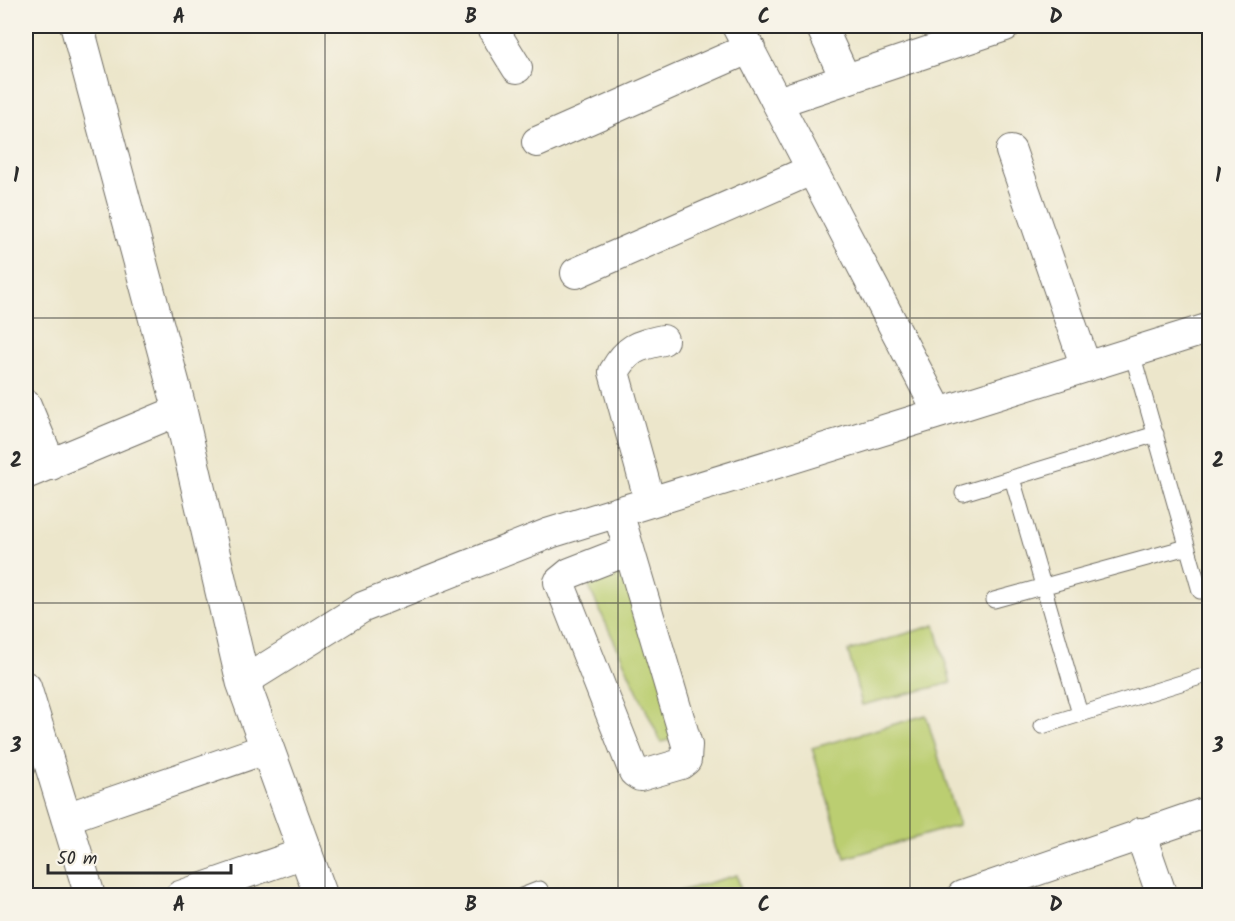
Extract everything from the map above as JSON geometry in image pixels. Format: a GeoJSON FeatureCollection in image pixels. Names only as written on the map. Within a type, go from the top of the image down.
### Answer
{"type":"FeatureCollection","features":[{"type":"Feature","properties":{"kind":"street"},"geometry":{"type":"LineString","coordinates":[[77,26],[180,410],[243,682],[321,896]]}},
{"type":"Feature","properties":{"kind":"street"},"geometry":{"type":"LineString","coordinates":[[491,26],[517,68]]}},
{"type":"Feature","properties":{"kind":"street"},"geometry":{"type":"LineString","coordinates":[[821,26],[845,78]]}},
{"type":"Feature","properties":{"kind":"street"},"geometry":{"type":"LineString","coordinates":[[778,102],[1005,26]]}},
{"type":"Feature","properties":{"kind":"street"},"geometry":{"type":"LineString","coordinates":[[537,142],[743,37],[939,413]]}},
{"type":"Feature","properties":{"kind":"street"},"geometry":{"type":"LineString","coordinates":[[1011,151],[1086,367]]}},
{"type":"Feature","properties":{"kind":"street"},"geometry":{"type":"LineString","coordinates":[[576,273],[811,170]]}},
{"type":"Feature","properties":{"kind":"street"},"geometry":{"type":"LineString","coordinates":[[243,682],[363,607],[550,533],[1209,328]]}},
{"type":"Feature","properties":{"kind":"street"},"geometry":{"type":"LineString","coordinates":[[650,502],[614,372],[625,353],[640,345],[663,340]]}},
{"type":"Feature","properties":{"kind":"street"},"geometry":{"type":"LineString","coordinates":[[26,405],[38,469],[180,410]]}},
{"type":"Feature","properties":{"kind":"street"},"geometry":{"type":"LineString","coordinates":[[618,512],[629,550],[687,755],[681,764],[640,777],[634,772],[559,582],[570,573],[629,550]]}},
{"type":"Feature","properties":{"kind":"street"},"geometry":{"type":"LineString","coordinates":[[26,687],[90,896]]}},
{"type":"Feature","properties":{"kind":"street"},"geometry":{"type":"LineString","coordinates":[[66,818],[268,748]]}},
{"type":"Feature","properties":{"kind":"street"},"geometry":{"type":"LineString","coordinates":[[962,896],[1209,811]]}},
{"type":"Feature","properties":{"kind":"street"},"geometry":{"type":"LineString","coordinates":[[1140,833],[1162,896]]}},
{"type":"Feature","properties":{"kind":"street"},"geometry":{"type":"LineString","coordinates":[[180,896],[306,852]]}},
{"type":"Feature","properties":{"kind":"lane"},"geometry":{"type":"LineString","coordinates":[[1132,353],[1200,591]]}},
{"type":"Feature","properties":{"kind":"lane"},"geometry":{"type":"LineString","coordinates":[[963,493],[1156,434]]}},
{"type":"Feature","properties":{"kind":"lane"},"geometry":{"type":"LineString","coordinates":[[1012,478],[1080,714]]}},
{"type":"Feature","properties":{"kind":"lane"},"geometry":{"type":"LineString","coordinates":[[994,600],[1187,547]]}},
{"type":"Feature","properties":{"kind":"lane"},"geometry":{"type":"LineString","coordinates":[[1042,726],[1209,674]]}},
{"type":"Feature","properties":{"kind":"lane"},"geometry":{"type":"LineString","coordinates":[[522,896],[540,889]]}},
{"type":"Feature","properties":{"kind":"green space"},"geometry":{"type":"Polygon","coordinates":[[[628,571],[692,735],[661,742],[588,585],[628,571]]]}},
{"type":"Feature","properties":{"kind":"green space"},"geometry":{"type":"Polygon","coordinates":[[[935,625],[951,683],[862,705],[848,651],[935,625]]]}},
{"type":"Feature","properties":{"kind":"green space"},"geometry":{"type":"Polygon","coordinates":[[[926,715],[959,825],[845,858],[812,748],[926,715]]]}},
{"type":"Feature","properties":{"kind":"green space"},"geometry":{"type":"Polygon","coordinates":[[[737,875],[742,895],[678,895],[677,892],[737,875]]]}}]}
